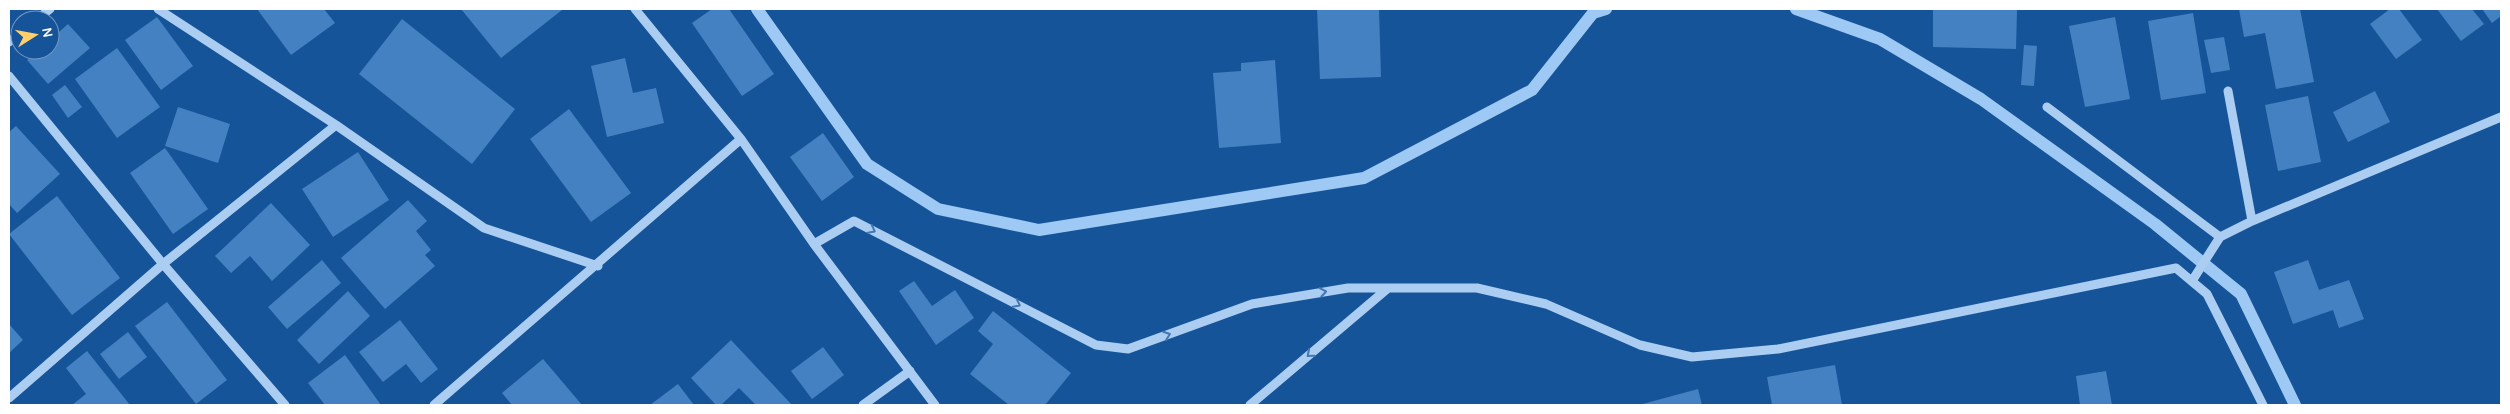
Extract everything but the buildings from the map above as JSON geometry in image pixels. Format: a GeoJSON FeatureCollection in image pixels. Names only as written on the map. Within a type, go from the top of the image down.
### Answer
{"type":"FeatureCollection","features":[{"type":"Feature","properties":{"kind":"street"},"geometry":{"type":"LineString","coordinates":[[158,9],[336,125],[484,228],[598,266]]}},
{"type":"Feature","properties":{"kind":"street"},"geometry":{"type":"LineString","coordinates":[[635,9],[741,139],[814,244],[936,405]]}},
{"type":"Feature","properties":{"kind":"street"},"geometry":{"type":"LineString","coordinates":[[9,76],[163,264],[285,405]]}},
{"type":"Feature","properties":{"kind":"street"},"geometry":{"type":"LineString","coordinates":[[2228,91],[2252,221]]}},
{"type":"Feature","properties":{"kind":"street"},"geometry":{"type":"LineString","coordinates":[[2047,107],[2220,237]]}},
{"type":"Feature","properties":{"kind":"street"},"geometry":{"type":"LineString","coordinates":[[2192,281],[2220,237],[2252,221],[2501,117]]}},
{"type":"Feature","properties":{"kind":"street"},"geometry":{"type":"LineString","coordinates":[[9,398],[163,264],[336,125]]}},
{"type":"Feature","properties":{"kind":"street"},"geometry":{"type":"LineString","coordinates":[[434,405],[598,266],[741,139]]}},
{"type":"Feature","properties":{"kind":"street"},"geometry":{"type":"LineString","coordinates":[[814,244],[854,221],[1096,345],[1128,349],[1252,304],[1348,288],[1478,288],[1546,304],[1640,345],[1692,357],[1778,349],[2176,268],[2207,294],[2263,405]]}},
{"type":"Feature","properties":{"kind":"street"},"geometry":{"type":"LineString","coordinates":[[1250,405],[1387,289]]}},
{"type":"Feature","properties":{"kind":"street"},"geometry":{"type":"LineString","coordinates":[[863,405],[910,371]]}},
{"type":"Feature","properties":{"kind":"waterway"},"geometry":{"type":"LineString","coordinates":[[757,9],[867,164],[938,209],[1039,230],[1364,178],[1532,90],[1593,13],[1606,9]]}},
{"type":"Feature","properties":{"kind":"waterway"},"geometry":{"type":"LineString","coordinates":[[1796,9],[1880,39],[1981,99],[2155,224],[2241,294],[2295,405]]}}]}
